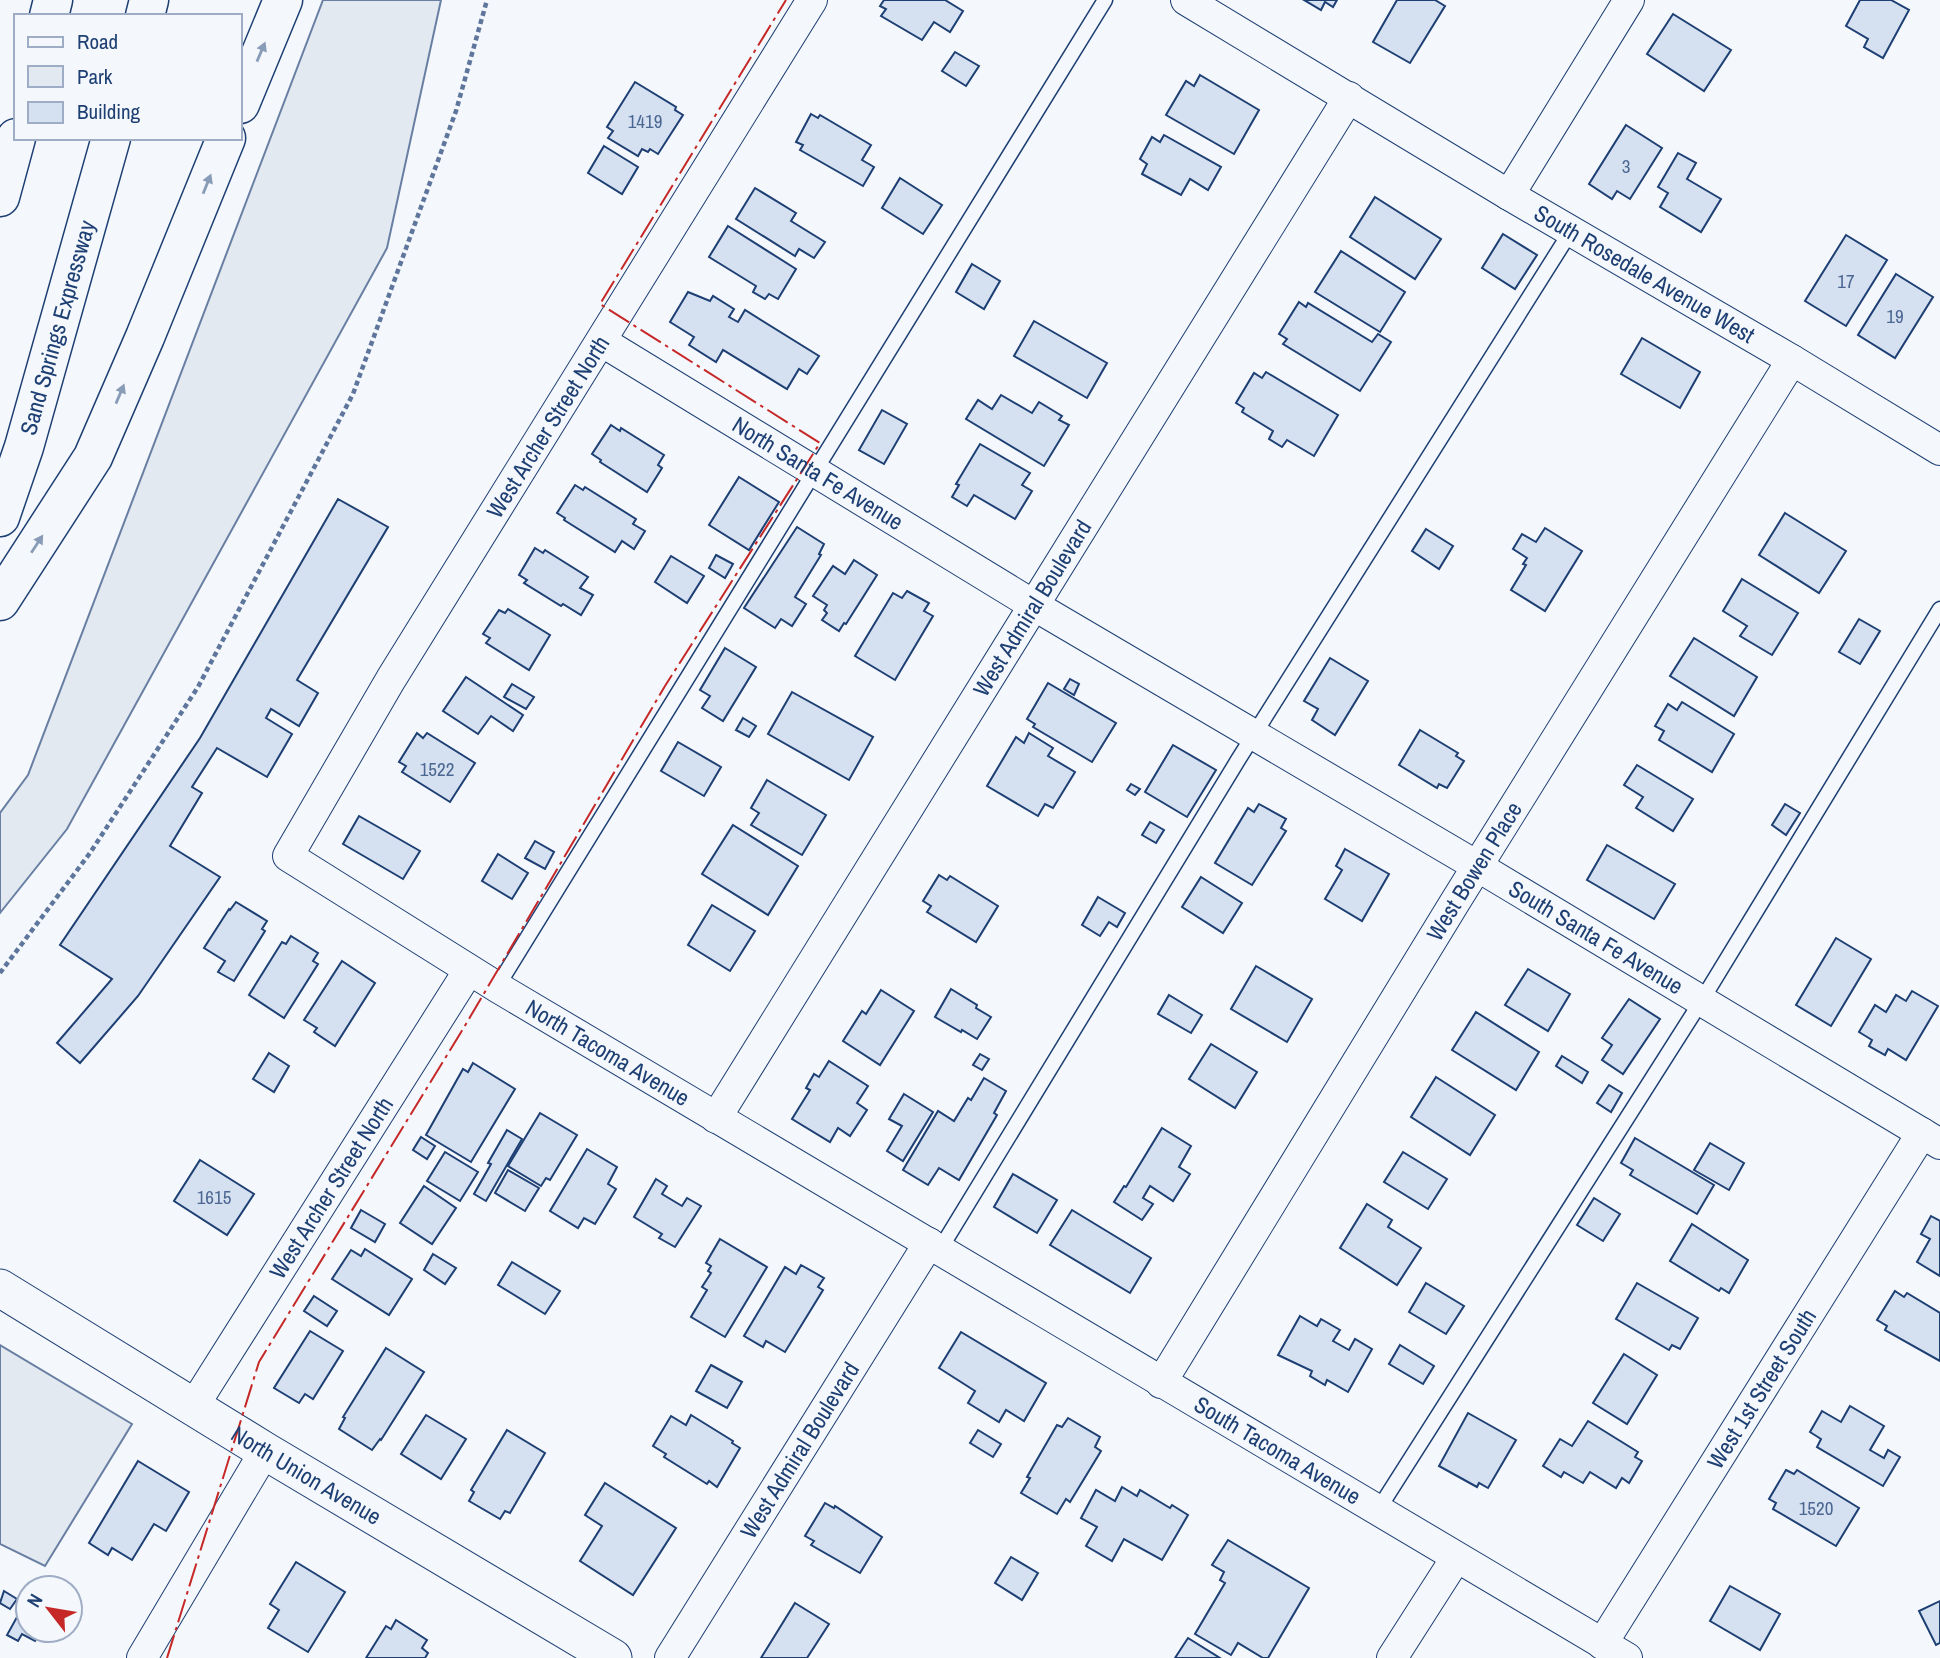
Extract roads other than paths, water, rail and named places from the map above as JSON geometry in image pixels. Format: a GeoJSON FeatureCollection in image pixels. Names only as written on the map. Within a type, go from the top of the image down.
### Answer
{"type":"FeatureCollection","features":[{"type":"Feature","properties":{"kind":"highway"},"geometry":{"type":"LineString","coordinates":[[242,99],[283,0]]}},
{"type":"Feature","properties":{"kind":"highway"},"geometry":{"type":"LineString","coordinates":[[0,197],[15,140]]}},
{"type":"Feature","properties":{"kind":"highway","name":"Sand Springs Expressway"},"geometry":{"type":"LineString","coordinates":[[0,517],[24,447],[110,140]]}},
{"type":"Feature","properties":{"kind":"highway"},"geometry":{"type":"LineString","coordinates":[[0,601],[93,457],[225,140]]}},
{"type":"Feature","properties":{"kind":"street","name":"West Archer Street North"},"geometry":{"type":"LineString","coordinates":[[288,856],[391,679],[812,0]]}},
{"type":"Feature","properties":{"kind":"street","name":"South Rosedale Avenue West"},"geometry":{"type":"LineString","coordinates":[[1186,0],[1940,450]]}},
{"type":"Feature","properties":{"kind":"street"},"geometry":{"type":"LineString","coordinates":[[1509,195],[1629,0]]}},
{"type":"Feature","properties":{"kind":"street","name":"West Admiral Boulevard"},"geometry":{"type":"LineString","coordinates":[[716,1118],[1349,97]]}},
{"type":"Feature","properties":{"kind":"street","name":"North Santa Fe Avenue"},"geometry":{"type":"LineString","coordinates":[[601,341],[1035,606]]}},
{"type":"Feature","properties":{"kind":"street","name":"West Bowen Place"},"geometry":{"type":"LineString","coordinates":[[1161,1383],[1477,866],[1792,360]]}},
{"type":"Feature","properties":{"kind":"street","name":"South Santa Fe Avenue"},"geometry":{"type":"LineString","coordinates":[[1035,606],[1931,1138]]}},
{"type":"Feature","properties":{"kind":"street","name":"North Tacoma Avenue"},"geometry":{"type":"LineString","coordinates":[[288,856],[497,987],[934,1247]]}},
{"type":"Feature","properties":{"kind":"street","name":"West Archer Street North"},"geometry":{"type":"LineString","coordinates":[[193,1407],[469,970]]}},
{"type":"Feature","properties":{"kind":"street","name":"West 1st Street South"},"geometry":{"type":"LineString","coordinates":[[1614,1651],[1931,1138]]}},
{"type":"Feature","properties":{"kind":"street","name":"West Admiral Boulevard"},"geometry":{"type":"LineString","coordinates":[[670,1658],[934,1247]]}},
{"type":"Feature","properties":{"kind":"street","name":"South Tacoma Avenue"},"geometry":{"type":"LineString","coordinates":[[934,1247],[1614,1651]]}},
{"type":"Feature","properties":{"kind":"street","name":"North Union Avenue"},"geometry":{"type":"LineString","coordinates":[[0,1288],[265,1451],[613,1658]]}},
{"type":"Feature","properties":{"kind":"street"},"geometry":{"type":"LineString","coordinates":[[142,1658],[265,1451]]}},
{"type":"Feature","properties":{"kind":"street"},"geometry":{"type":"LineString","coordinates":[[1392,1658],[1456,1558]]}},
{"type":"Feature","properties":{"kind":"lane"},"geometry":{"type":"LineString","coordinates":[[497,987],[1105,0]]}},
{"type":"Feature","properties":{"kind":"lane"},"geometry":{"type":"LineString","coordinates":[[934,1247],[1571,231]]}},
{"type":"Feature","properties":{"kind":"lane"},"geometry":{"type":"LineString","coordinates":[[1378,1510],[1702,1000],[1940,609]]}}]}
